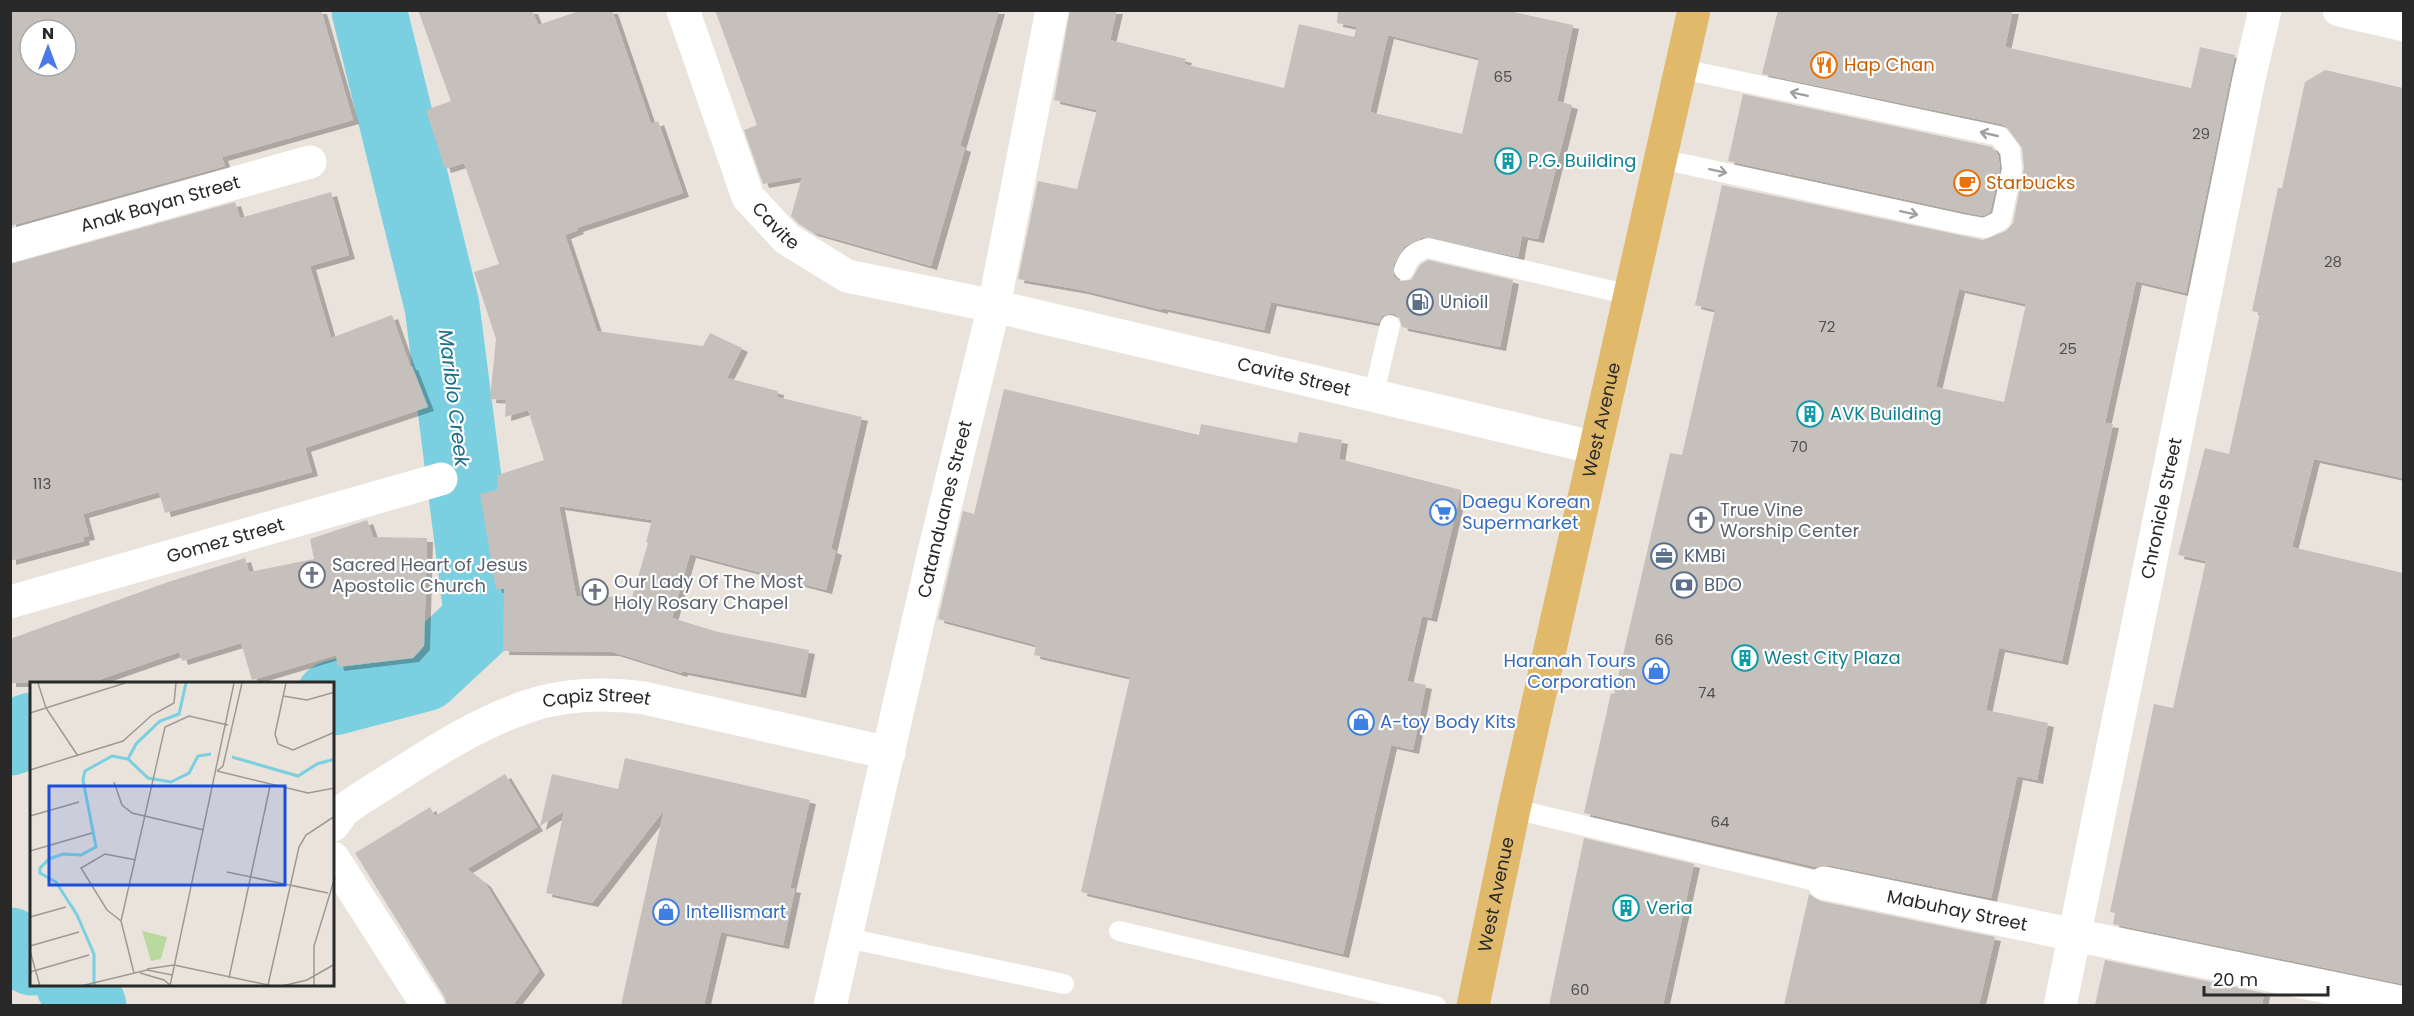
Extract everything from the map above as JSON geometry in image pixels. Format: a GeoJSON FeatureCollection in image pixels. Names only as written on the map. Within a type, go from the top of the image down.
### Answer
{"type":"FeatureCollection","features":[{"type":"Feature","properties":{"kind":"main road","name":"West Avenue"},"geometry":{"type":"LineString","coordinates":[[1473,1005],[1514,809],[1694,10]]}},
{"type":"Feature","properties":{"kind":"street","name":"Cavite"},"geometry":{"type":"LineString","coordinates":[[683,10],[748,197],[787,239],[847,276],[994,306]]}},
{"type":"Feature","properties":{"kind":"street","name":"Catanduanes Street"},"geometry":{"type":"LineString","coordinates":[[830,1005],[934,552],[994,306],[1052,10]]}},
{"type":"Feature","properties":{"kind":"street","name":"Chronicle Street"},"geometry":{"type":"LineString","coordinates":[[2060,1005],[2265,10]]}},
{"type":"Feature","properties":{"kind":"street"},"geometry":{"type":"LineString","coordinates":[[2339,10],[2403,24]]}},
{"type":"Feature","properties":{"kind":"street","name":"Anak Bayan Street"},"geometry":{"type":"LineString","coordinates":[[10,246],[310,162]]}},
{"type":"Feature","properties":{"kind":"street","name":"Cavite Street"},"geometry":{"type":"LineString","coordinates":[[994,306],[1596,448]]}},
{"type":"Feature","properties":{"kind":"street","name":"Gomez Street"},"geometry":{"type":"LineString","coordinates":[[10,602],[441,479]]}},
{"type":"Feature","properties":{"kind":"street","name":"Capiz Street"},"geometry":{"type":"LineString","coordinates":[[334,824],[344,810],[358,800],[484,724],[528,706],[570,698],[611,695],[644,698],[889,753]]}},
{"type":"Feature","properties":{"kind":"street"},"geometry":{"type":"LineString","coordinates":[[334,860],[428,1005]]}},
{"type":"Feature","properties":{"kind":"street","name":"Mabuhay Street"},"geometry":{"type":"LineString","coordinates":[[1824,883],[2403,1003]]}},
{"type":"Feature","properties":{"kind":"lane"},"geometry":{"type":"LineString","coordinates":[[1661,159],[1962,224],[1985,228],[2001,220],[2012,169],[2010,150],[1999,136],[1682,69]]}},
{"type":"Feature","properties":{"kind":"lane"},"geometry":{"type":"LineString","coordinates":[[1404,270],[1408,259],[1416,251],[1428,248],[1630,295]]}},
{"type":"Feature","properties":{"kind":"lane"},"geometry":{"type":"LineString","coordinates":[[1373,397],[1390,325]]}},
{"type":"Feature","properties":{"kind":"lane","name":"Mabuhay Street"},"geometry":{"type":"LineString","coordinates":[[1514,809],[1824,883]]}},
{"type":"Feature","properties":{"kind":"lane"},"geometry":{"type":"LineString","coordinates":[[1119,931],[1436,1005]]}},
{"type":"Feature","properties":{"kind":"lane"},"geometry":{"type":"LineString","coordinates":[[847,938],[1064,984]]}},
{"type":"Feature","properties":{"kind":"building"},"geometry":{"type":"Polygon","coordinates":[[[10,10],[321,10],[353,120],[222,157],[225,166],[10,226],[10,10]]]}},
{"type":"Feature","properties":{"kind":"building"},"geometry":{"type":"Polygon","coordinates":[[[418,10],[532,10],[538,25],[582,10],[612,10],[651,124],[658,121],[683,193],[577,228],[578,230],[565,235],[597,331],[703,346],[710,333],[742,348],[727,378],[778,391],[777,397],[862,417],[831,549],[836,551],[826,590],[690,554],[672,618],[718,632],[809,650],[800,694],[682,671],[681,673],[613,652],[503,651],[504,589],[496,589],[480,494],[497,490],[498,475],[544,460],[528,410],[505,417],[506,400],[490,399],[496,339],[474,272],[499,264],[464,163],[445,169],[426,110],[451,101],[418,10]],[[559,506],[576,596],[632,597],[648,543],[646,542],[652,520],[559,506]]]}},
{"type":"Feature","properties":{"kind":"building"},"geometry":{"type":"Polygon","coordinates":[[[715,10],[999,10],[960,146],[965,148],[931,266],[812,232],[799,224],[791,216],[802,177],[763,184],[744,130],[757,125],[715,10]]]}},
{"type":"Feature","properties":{"kind":"building"},"geometry":{"type":"Polygon","coordinates":[[[1070,10],[1117,10],[1110,40],[1186,59],[1184,64],[1284,88],[1299,24],[1354,37],[1357,27],[1337,23],[1338,10],[1504,10],[1573,25],[1557,101],[1572,105],[1538,239],[1522,236],[1518,257],[1424,237],[1404,247],[1393,266],[1394,277],[1400,281],[1411,280],[1420,265],[1428,260],[1513,280],[1500,347],[1402,327],[1399,317],[1392,313],[1382,316],[1378,323],[1271,302],[1264,330],[1162,308],[1162,310],[1082,290],[1018,279],[1038,181],[1077,189],[1097,110],[1054,100],[1070,10]],[[1388,35],[1370,112],[1462,134],[1479,58],[1388,35]]]}},
{"type":"Feature","properties":{"kind":"building"},"geometry":{"type":"Polygon","coordinates":[[[1778,10],[2013,10],[2005,47],[2191,88],[2200,47],[2235,55],[2186,293],[2136,281],[2105,423],[2113,424],[2062,661],[1999,648],[1986,710],[2048,723],[2037,780],[2017,776],[1991,898],[1828,865],[1816,867],[1584,813],[1670,453],[1682,455],[1715,310],[1695,305],[1722,185],[1983,240],[2006,231],[2013,223],[2024,168],[2022,148],[2008,129],[2001,124],[1762,74],[1778,10]],[[1959,289],[1936,387],[2004,402],[2026,304],[1959,289]]]}},
{"type":"Feature","properties":{"kind":"building"},"geometry":{"type":"Polygon","coordinates":[[[2325,70],[2403,88],[2403,478],[2314,459],[2292,547],[2403,573],[2403,984],[2113,924],[2115,913],[2110,912],[2154,704],[2173,708],[2206,561],[2178,555],[2205,448],[2229,454],[2260,313],[2252,311],[2278,188],[2282,188],[2305,82],[2325,70]]]}},
{"type":"Feature","properties":{"kind":"building"},"geometry":{"type":"Polygon","coordinates":[[[1743,94],[1992,147],[1998,155],[2000,168],[1990,212],[1983,216],[1728,161],[1743,94]]]}},
{"type":"Feature","properties":{"kind":"building"},"geometry":{"type":"Polygon","coordinates":[[[331,192],[349,255],[310,266],[331,338],[392,315],[410,366],[412,366],[428,407],[305,448],[312,472],[165,513],[159,492],[83,514],[89,536],[83,537],[84,541],[10,561],[10,264],[235,202],[240,218],[331,192]]]}},
{"type":"Feature","properties":{"kind":"building"},"geometry":{"type":"Polygon","coordinates":[[[1004,389],[1199,435],[1201,424],[1297,443],[1299,432],[1342,440],[1339,459],[1461,490],[1431,618],[1422,616],[1407,681],[1426,685],[1413,750],[1391,745],[1343,954],[1081,892],[1130,677],[1034,655],[1036,645],[938,619],[963,511],[974,514],[1004,389]]]}},
{"type":"Feature","properties":{"kind":"building"},"geometry":{"type":"Polygon","coordinates":[[[367,520],[373,537],[427,538],[424,646],[413,658],[338,667],[336,655],[252,680],[241,643],[182,661],[179,652],[93,682],[10,683],[10,639],[168,582],[245,558],[249,572],[314,559],[310,539],[367,520]]]}},
{"type":"Feature","properties":{"kind":"building"},"geometry":{"type":"Polygon","coordinates":[[[625,758],[810,800],[790,888],[795,889],[783,945],[721,932],[704,1005],[621,1005],[664,810],[592,903],[546,893],[564,811],[540,826],[552,774],[618,789],[625,758]]]}},
{"type":"Feature","properties":{"kind":"building"},"geometry":{"type":"Polygon","coordinates":[[[505,774],[537,827],[467,869],[485,883],[539,971],[513,1005],[447,1005],[444,996],[355,853],[430,807],[435,816],[505,774]]]}},
{"type":"Feature","properties":{"kind":"building","name":"Veria"},"geometry":{"type":"Polygon","coordinates":[[[1584,838],[1694,864],[1663,1005],[1549,1005],[1584,838]]]}},
{"type":"Feature","properties":{"kind":"building"},"geometry":{"type":"Polygon","coordinates":[[[1809,894],[1820,901],[1995,937],[1979,1005],[1784,1005],[1809,894]]]}},
{"type":"Feature","properties":{"kind":"building"},"geometry":{"type":"Polygon","coordinates":[[[2105,960],[2264,993],[2262,1005],[2095,1005],[2105,960]]]}},
{"type":"Feature","properties":{"kind":"waterway","name":"Mariblo Creek"},"geometry":{"type":"LineString","coordinates":[[334,698],[424,674],[482,620],[442,306],[369,10]]}},
{"type":"Feature","properties":{"kind":"waterway","name":"Mariblo Creek"},"geometry":{"type":"LineString","coordinates":[[10,738],[30,731]]}},
{"type":"Feature","properties":{"kind":"waterway","name":"Mariblo Creek"},"geometry":{"type":"LineString","coordinates":[[10,945],[30,957]]}},
{"type":"Feature","properties":{"kind":"waterway","name":"Mariblo Creek"},"geometry":{"type":"LineString","coordinates":[[74,986],[89,1006]]}},
{"type":"Feature","properties":{"kind":"place","name":"Hap Chan"},"geometry":{"type":"Point","coordinates":[1824,65]}},
{"type":"Feature","properties":{"kind":"place","name":"P.G. Building"},"geometry":{"type":"Point","coordinates":[1508,161]}},
{"type":"Feature","properties":{"kind":"place","name":"Starbucks"},"geometry":{"type":"Point","coordinates":[1967,183]}},
{"type":"Feature","properties":{"kind":"place","name":"Unioil"},"geometry":{"type":"Point","coordinates":[1420,302]}},
{"type":"Feature","properties":{"kind":"place","name":"AVK Building"},"geometry":{"type":"Point","coordinates":[1810,414]}},
{"type":"Feature","properties":{"kind":"place","name":"Daegu Korean Supermarket"},"geometry":{"type":"Point","coordinates":[1443,512]}},
{"type":"Feature","properties":{"kind":"place","name":"True Vine Worship Center"},"geometry":{"type":"Point","coordinates":[1701,520]}},
{"type":"Feature","properties":{"kind":"place","name":"KMBi"},"geometry":{"type":"Point","coordinates":[1664,556]}},
{"type":"Feature","properties":{"kind":"place","name":"Sacred Heart of Jesus Apostolic Church"},"geometry":{"type":"Point","coordinates":[312,575]}},
{"type":"Feature","properties":{"kind":"place","name":"BDO"},"geometry":{"type":"Point","coordinates":[1684,585]}},
{"type":"Feature","properties":{"kind":"place","name":"Our Lady Of The Most Holy Rosary Chapel"},"geometry":{"type":"Point","coordinates":[595,592]}},
{"type":"Feature","properties":{"kind":"place","name":"West City Plaza"},"geometry":{"type":"Point","coordinates":[1745,658]}},
{"type":"Feature","properties":{"kind":"place","name":"Haranah Tours Corporation"},"geometry":{"type":"Point","coordinates":[1656,671]}},
{"type":"Feature","properties":{"kind":"place","name":"A-toy Body Kits"},"geometry":{"type":"Point","coordinates":[1361,722]}},
{"type":"Feature","properties":{"kind":"place","name":"Veria"},"geometry":{"type":"Point","coordinates":[1626,908]}},
{"type":"Feature","properties":{"kind":"place","name":"Intellismart"},"geometry":{"type":"Point","coordinates":[666,912]}}]}
